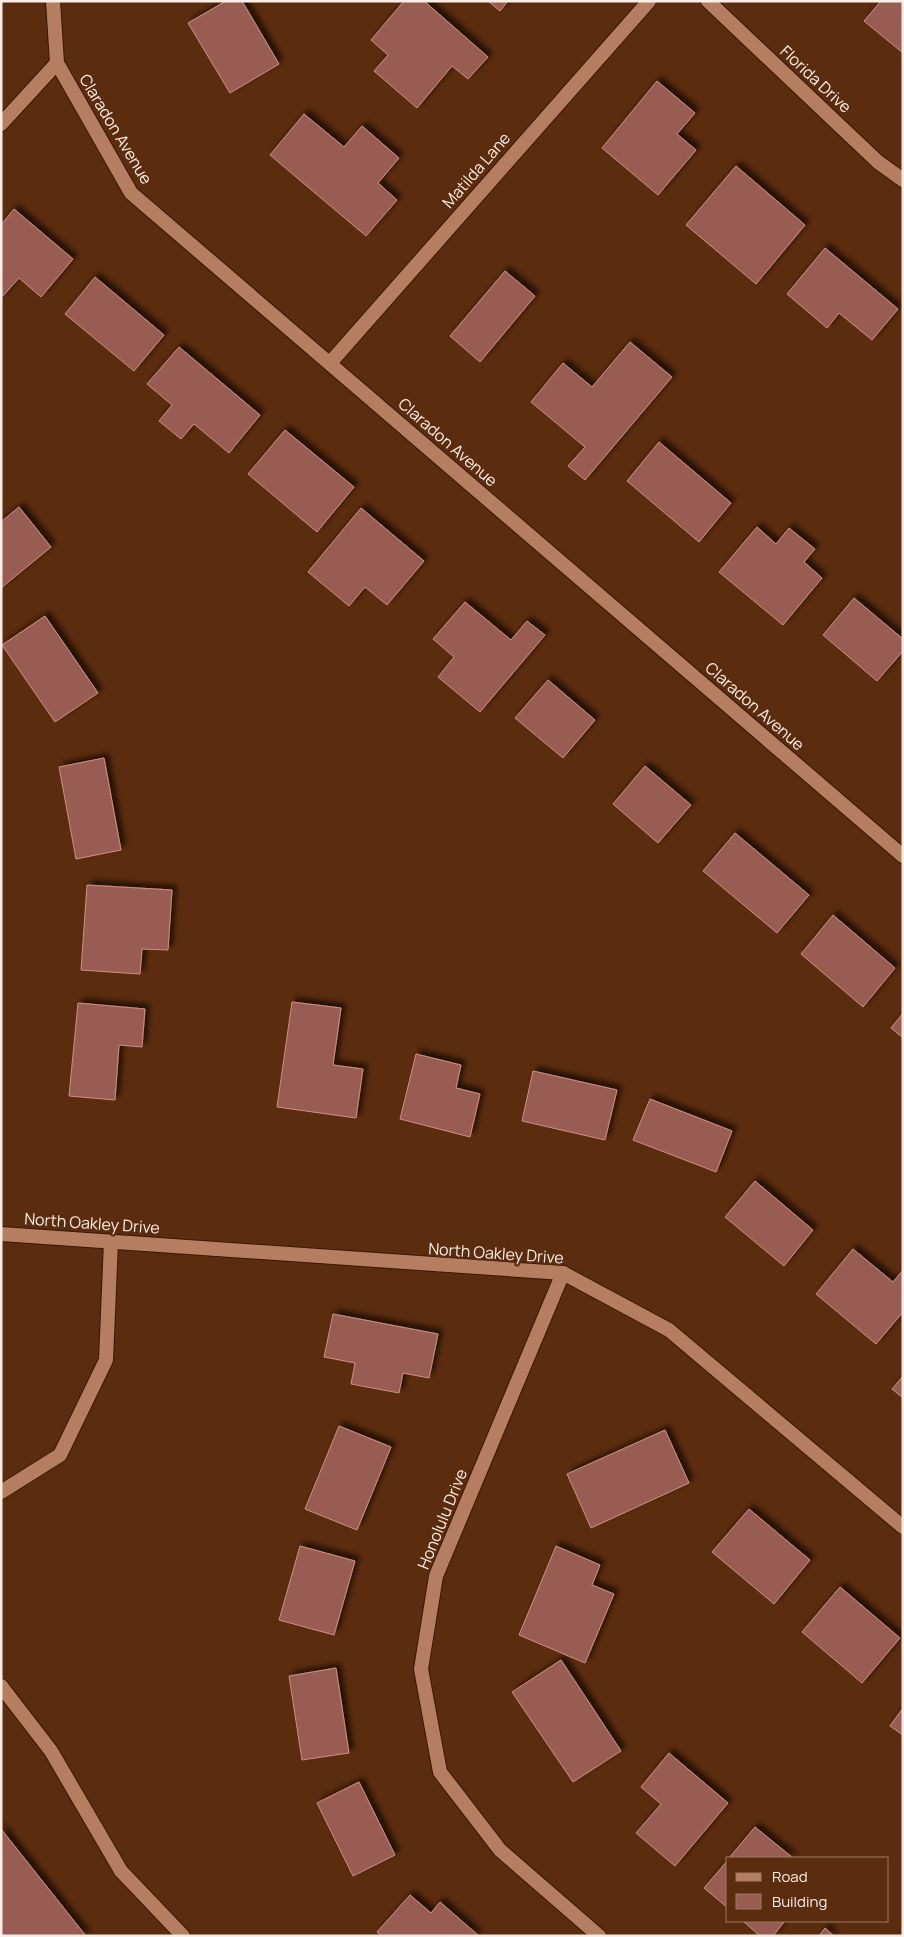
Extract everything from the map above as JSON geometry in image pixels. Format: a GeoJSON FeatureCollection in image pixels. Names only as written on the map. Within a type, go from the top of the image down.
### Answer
{"type":"FeatureCollection","features":[{"type":"Feature","properties":{"kind":"street","name":"Claradon Avenue"},"geometry":{"type":"LineString","coordinates":[[53,1],[57,63],[131,194],[903,856]]}},
{"type":"Feature","properties":{"kind":"street","name":"Matilda Lane"},"geometry":{"type":"LineString","coordinates":[[330,363],[648,1]]}},
{"type":"Feature","properties":{"kind":"street","name":"Florida Drive"},"geometry":{"type":"LineString","coordinates":[[708,1],[878,162],[903,180]]}},
{"type":"Feature","properties":{"kind":"street"},"geometry":{"type":"LineString","coordinates":[[1,124],[57,63]]}},
{"type":"Feature","properties":{"kind":"street","name":"North Oakley Drive"},"geometry":{"type":"LineString","coordinates":[[1,1234],[563,1273],[669,1330],[903,1527]]}},
{"type":"Feature","properties":{"kind":"street"},"geometry":{"type":"LineString","coordinates":[[1,1492],[60,1455],[106,1360],[111,1242]]}},
{"type":"Feature","properties":{"kind":"street","name":"Honolulu Drive"},"geometry":{"type":"LineString","coordinates":[[563,1273],[436,1576],[421,1669],[440,1772],[500,1850],[599,1936]]}},
{"type":"Feature","properties":{"kind":"street"},"geometry":{"type":"LineString","coordinates":[[1,1686],[51,1751],[121,1871],[183,1936]]}},
{"type":"Feature","properties":{"kind":"building"},"geometry":{"type":"Polygon","coordinates":[[[226,1],[242,1],[279,64],[230,93],[188,23],[226,1]]]}},
{"type":"Feature","properties":{"kind":"building"},"geometry":{"type":"Polygon","coordinates":[[[404,1],[424,1],[488,57],[468,79],[452,66],[417,108],[374,71],[388,55],[371,40],[404,1]]]}},
{"type":"Feature","properties":{"kind":"building"},"geometry":{"type":"Polygon","coordinates":[[[488,1],[508,1],[500,11],[488,1]]]}},
{"type":"Feature","properties":{"kind":"building"},"geometry":{"type":"Polygon","coordinates":[[[881,1],[903,1],[903,53],[864,21],[881,1]]]}},
{"type":"Feature","properties":{"kind":"building"},"geometry":{"type":"Polygon","coordinates":[[[657,81],[695,113],[677,134],[696,150],[658,195],[602,148],[657,81]]]}},
{"type":"Feature","properties":{"kind":"building"},"geometry":{"type":"Polygon","coordinates":[[[304,114],[344,147],[362,126],[399,158],[378,183],[397,200],[366,236],[270,155],[304,114]]]}},
{"type":"Feature","properties":{"kind":"building"},"geometry":{"type":"Polygon","coordinates":[[[736,166],[805,225],[756,284],[686,225],[736,166]]]}},
{"type":"Feature","properties":{"kind":"building"},"geometry":{"type":"Polygon","coordinates":[[[14,209],[73,259],[41,297],[19,278],[1,298],[1,225],[14,209]]]}},
{"type":"Feature","properties":{"kind":"building"},"geometry":{"type":"Polygon","coordinates":[[[825,248],[898,309],[872,340],[839,313],[827,328],[787,294],[825,248]]]}},
{"type":"Feature","properties":{"kind":"building"},"geometry":{"type":"Polygon","coordinates":[[[505,271],[535,296],[480,362],[450,336],[505,271]]]}},
{"type":"Feature","properties":{"kind":"building"},"geometry":{"type":"Polygon","coordinates":[[[95,277],[164,335],[134,371],[65,314],[95,277]]]}},
{"type":"Feature","properties":{"kind":"building"},"geometry":{"type":"Polygon","coordinates":[[[630,342],[672,377],[585,480],[568,466],[585,447],[531,402],[563,363],[592,387],[630,342]]]}},
{"type":"Feature","properties":{"kind":"building"},"geometry":{"type":"Polygon","coordinates":[[[179,347],[260,415],[229,453],[194,424],[181,439],[159,421],[172,405],[147,384],[179,347]]]}},
{"type":"Feature","properties":{"kind":"building"},"geometry":{"type":"Polygon","coordinates":[[[285,430],[354,487],[317,532],[248,474],[285,430]]]}},
{"type":"Feature","properties":{"kind":"building"},"geometry":{"type":"Polygon","coordinates":[[[659,442],[731,503],[699,542],[627,481],[659,442]]]}},
{"type":"Feature","properties":{"kind":"building"},"geometry":{"type":"Polygon","coordinates":[[[19,507],[51,547],[1,588],[1,522],[19,507]]]}},
{"type":"Feature","properties":{"kind":"building"},"geometry":{"type":"Polygon","coordinates":[[[361,508],[424,561],[387,605],[365,587],[349,606],[308,572],[361,508]]]}},
{"type":"Feature","properties":{"kind":"building"},"geometry":{"type":"Polygon","coordinates":[[[757,527],[776,544],[789,528],[815,549],[804,562],[822,578],[783,625],[719,572],[757,527]]]}},
{"type":"Feature","properties":{"kind":"building"},"geometry":{"type":"Polygon","coordinates":[[[854,598],[903,639],[903,651],[877,681],[823,635],[854,598]]]}},
{"type":"Feature","properties":{"kind":"building"},"geometry":{"type":"Polygon","coordinates":[[[465,602],[511,640],[527,621],[545,635],[480,712],[438,677],[454,657],[433,639],[465,602]]]}},
{"type":"Feature","properties":{"kind":"building"},"geometry":{"type":"Polygon","coordinates":[[[45,616],[98,693],[55,722],[2,645],[45,616]]]}},
{"type":"Feature","properties":{"kind":"building"},"geometry":{"type":"Polygon","coordinates":[[[548,680],[595,720],[563,758],[515,718],[548,680]]]}},
{"type":"Feature","properties":{"kind":"building"},"geometry":{"type":"Polygon","coordinates":[[[104,758],[121,850],[76,859],[59,767],[104,758]]]}},
{"type":"Feature","properties":{"kind":"building"},"geometry":{"type":"Polygon","coordinates":[[[645,766],[691,805],[658,843],[613,804],[645,766]]]}},
{"type":"Feature","properties":{"kind":"building"},"geometry":{"type":"Polygon","coordinates":[[[735,833],[809,895],[777,933],[703,871],[735,833]]]}},
{"type":"Feature","properties":{"kind":"building"},"geometry":{"type":"Polygon","coordinates":[[[87,885],[172,890],[168,950],[142,949],[140,974],[81,970],[87,885]]]}},
{"type":"Feature","properties":{"kind":"building"},"geometry":{"type":"Polygon","coordinates":[[[833,915],[895,968],[863,1007],[801,954],[833,915]]]}},
{"type":"Feature","properties":{"kind":"building"},"geometry":{"type":"Polygon","coordinates":[[[292,1002],[341,1008],[333,1065],[363,1069],[356,1118],[277,1107],[292,1002]]]}},
{"type":"Feature","properties":{"kind":"building"},"geometry":{"type":"Polygon","coordinates":[[[78,1003],[145,1009],[142,1047],[119,1045],[115,1100],[69,1096],[78,1003]]]}},
{"type":"Feature","properties":{"kind":"building"},"geometry":{"type":"Polygon","coordinates":[[[903,1013],[903,1038],[891,1028],[903,1013]]]}},
{"type":"Feature","properties":{"kind":"building"},"geometry":{"type":"Polygon","coordinates":[[[416,1054],[461,1065],[456,1088],[480,1094],[470,1137],[400,1119],[416,1054]]]}},
{"type":"Feature","properties":{"kind":"building"},"geometry":{"type":"Polygon","coordinates":[[[533,1071],[617,1090],[605,1140],[522,1121],[533,1071]]]}},
{"type":"Feature","properties":{"kind":"building"},"geometry":{"type":"Polygon","coordinates":[[[650,1099],[732,1131],[716,1172],[633,1140],[650,1099]]]}},
{"type":"Feature","properties":{"kind":"building"},"geometry":{"type":"Polygon","coordinates":[[[755,1181],[813,1230],[784,1266],[725,1217],[755,1181]]]}},
{"type":"Feature","properties":{"kind":"building"},"geometry":{"type":"Polygon","coordinates":[[[853,1249],[893,1282],[903,1270],[903,1312],[876,1344],[816,1294],[853,1249]]]}},
{"type":"Feature","properties":{"kind":"building"},"geometry":{"type":"Polygon","coordinates":[[[333,1314],[438,1334],[429,1378],[403,1373],[399,1393],[351,1384],[355,1363],[324,1357],[333,1314]]]}},
{"type":"Feature","properties":{"kind":"building"},"geometry":{"type":"Polygon","coordinates":[[[903,1376],[903,1398],[892,1389],[903,1376]]]}},
{"type":"Feature","properties":{"kind":"building"},"geometry":{"type":"Polygon","coordinates":[[[339,1426],[391,1447],[357,1530],[305,1509],[339,1426]]]}},
{"type":"Feature","properties":{"kind":"building"},"geometry":{"type":"Polygon","coordinates":[[[665,1430],[689,1483],[591,1528],[567,1474],[665,1430]]]}},
{"type":"Feature","properties":{"kind":"building"},"geometry":{"type":"Polygon","coordinates":[[[749,1509],[810,1560],[774,1604],[712,1552],[749,1509]]]}},
{"type":"Feature","properties":{"kind":"building"},"geometry":{"type":"Polygon","coordinates":[[[300,1546],[355,1561],[334,1635],[279,1620],[300,1546]]]}},
{"type":"Feature","properties":{"kind":"building"},"geometry":{"type":"Polygon","coordinates":[[[556,1546],[600,1565],[592,1585],[614,1594],[585,1663],[519,1635],[556,1546]]]}},
{"type":"Feature","properties":{"kind":"building"},"geometry":{"type":"Polygon","coordinates":[[[840,1587],[900,1638],[862,1683],[802,1632],[840,1587]]]}},
{"type":"Feature","properties":{"kind":"building"},"geometry":{"type":"Polygon","coordinates":[[[561,1660],[621,1751],[573,1782],[512,1692],[561,1660]]]}},
{"type":"Feature","properties":{"kind":"building"},"geometry":{"type":"Polygon","coordinates":[[[336,1668],[349,1753],[302,1760],[289,1676],[336,1668]]]}},
{"type":"Feature","properties":{"kind":"building"},"geometry":{"type":"Polygon","coordinates":[[[903,1708],[903,1735],[890,1726],[903,1708]]]}},
{"type":"Feature","properties":{"kind":"building"},"geometry":{"type":"Polygon","coordinates":[[[669,1753],[728,1803],[675,1866],[636,1833],[661,1804],[641,1787],[669,1753]]]}},
{"type":"Feature","properties":{"kind":"building"},"geometry":{"type":"Polygon","coordinates":[[[359,1782],[395,1855],[353,1876],[317,1803],[359,1782]]]}},
{"type":"Feature","properties":{"kind":"building"},"geometry":{"type":"Polygon","coordinates":[[[755,1827],[792,1857],[730,1857],[755,1827]]]}},
{"type":"Feature","properties":{"kind":"building"},"geometry":{"type":"Polygon","coordinates":[[[1,1829],[86,1936],[1,1936],[1,1829]]]}},
{"type":"Feature","properties":{"kind":"building"},"geometry":{"type":"Polygon","coordinates":[[[726,1862],[726,1906],[704,1888],[726,1862]]]}},
{"type":"Feature","properties":{"kind":"building"},"geometry":{"type":"Polygon","coordinates":[[[410,1895],[431,1913],[440,1902],[479,1936],[381,1936],[377,1932],[410,1895]]]}},
{"type":"Feature","properties":{"kind":"building"},"geometry":{"type":"Polygon","coordinates":[[[744,1922],[784,1922],[773,1936],[760,1936],[744,1922]]]}},
{"type":"Feature","properties":{"kind":"building"},"geometry":{"type":"Polygon","coordinates":[[[825,1928],[834,1936],[819,1936],[825,1928]]]}}]}
